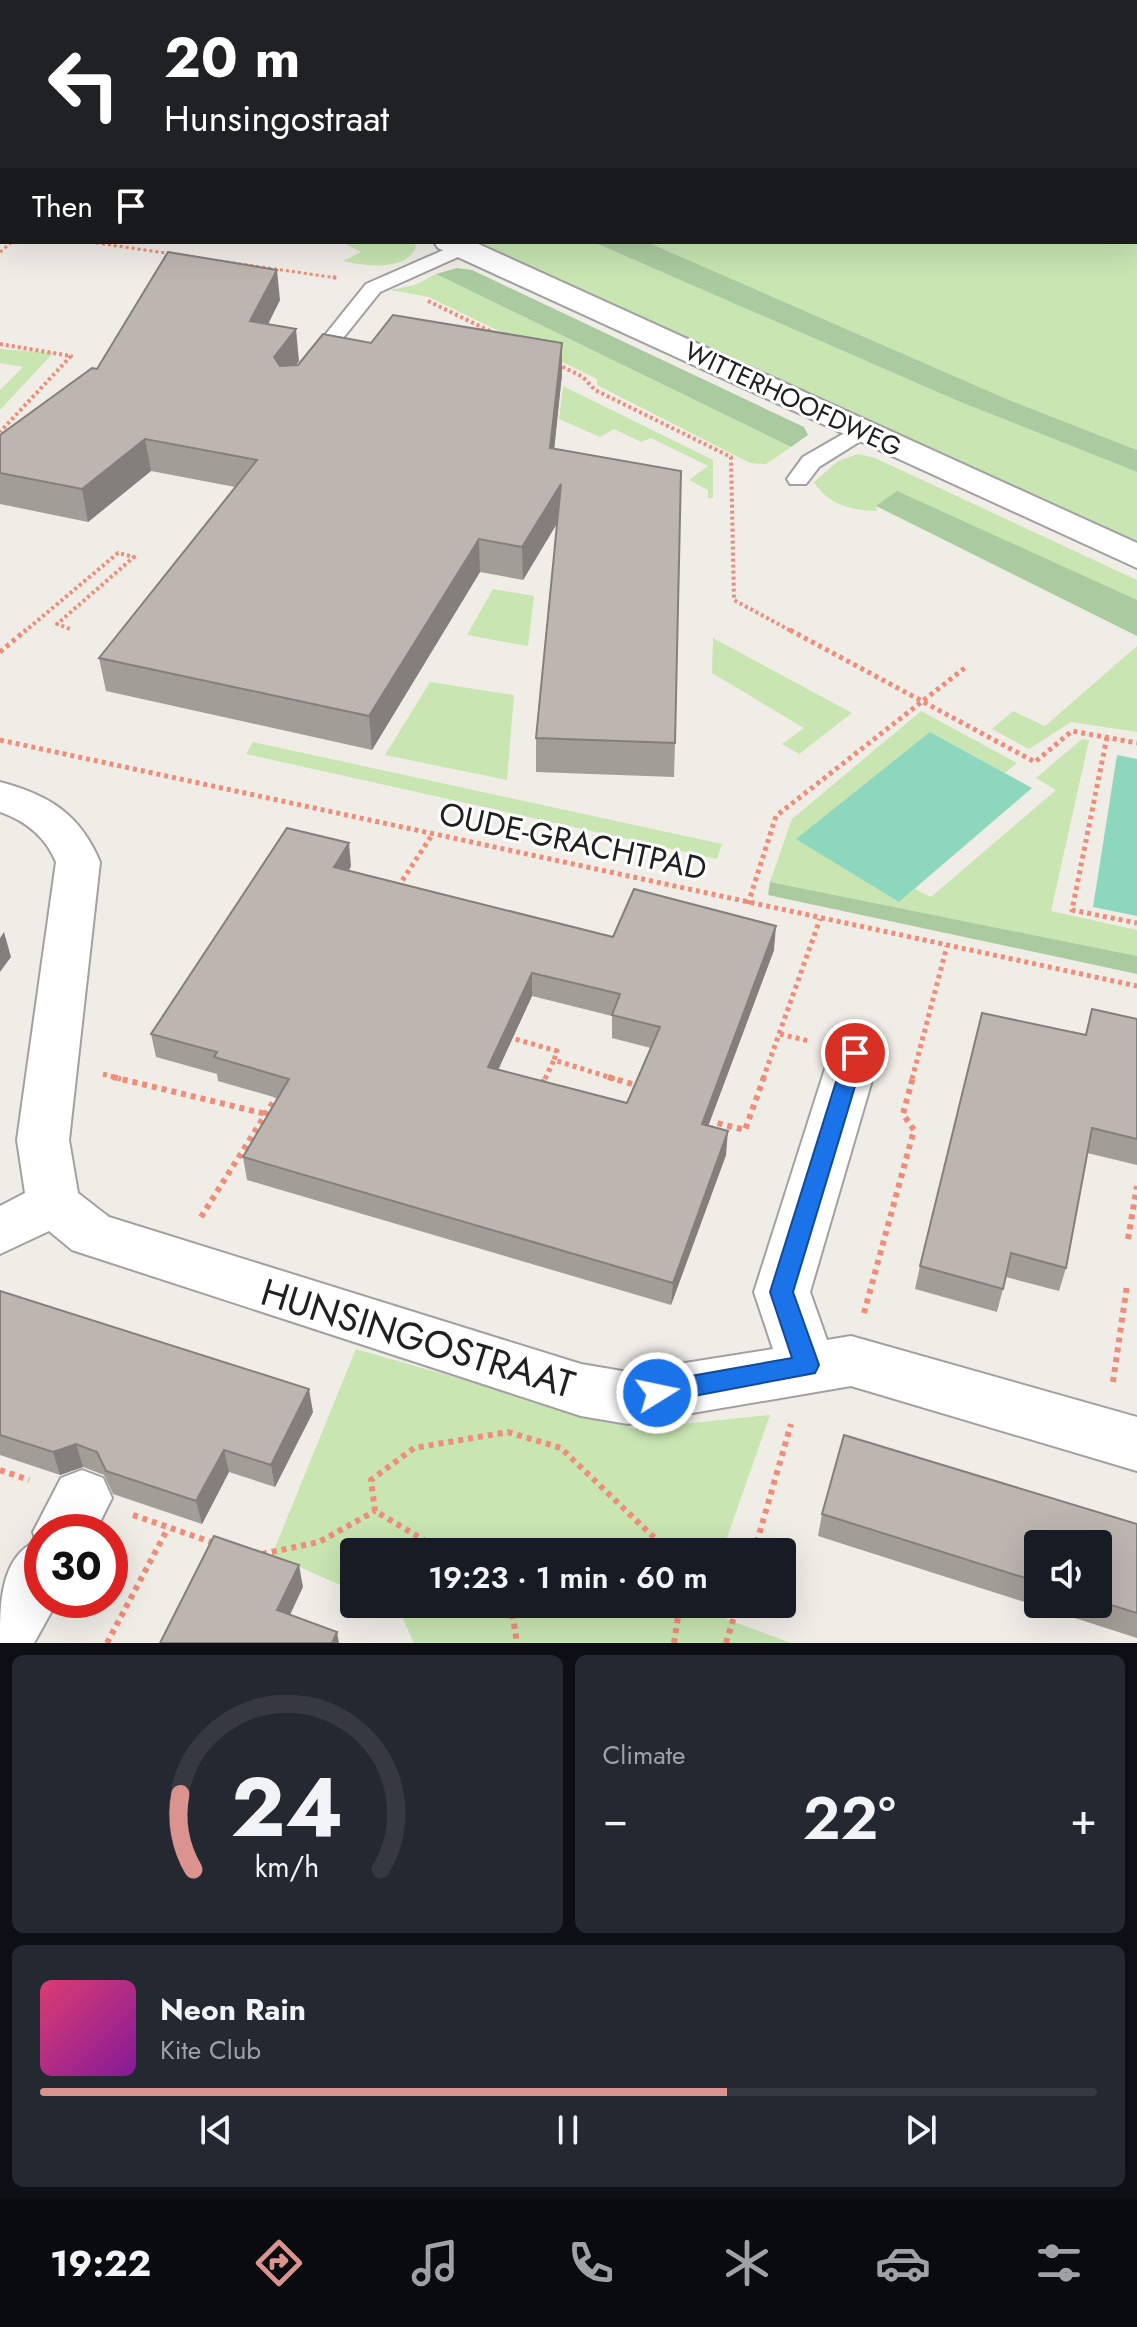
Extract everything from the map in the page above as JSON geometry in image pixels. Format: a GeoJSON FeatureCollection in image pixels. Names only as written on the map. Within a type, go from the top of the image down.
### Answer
{"type":"FeatureCollection","features":[{"type":"Feature","properties":{"kind":"street","name":"WITTERHOOFDWEG"},"geometry":{"type":"LineString","coordinates":[[456,245],[1137,557]]}},
{"type":"Feature","properties":{"kind":"street"},"geometry":{"type":"LineString","coordinates":[[0,797],[48,815],[71,842],[78,862],[43,1140],[53,1204],[0,1232]]}},
{"type":"Feature","properties":{"kind":"street"},"geometry":{"type":"LineString","coordinates":[[829,1363],[782,1292],[855,1053]]}},
{"type":"Feature","properties":{"kind":"street","name":"HUNSINGOSTRAAT"},"geometry":{"type":"LineString","coordinates":[[53,1204],[91,1234],[581,1390],[628,1398],[829,1363],[1121,1439]]}},
{"type":"Feature","properties":{"kind":"street"},"geometry":{"type":"LineString","coordinates":[[0,1641],[24,1599]]}},
{"type":"Feature","properties":{"kind":"lane"},"geometry":{"type":"LineString","coordinates":[[300,378],[373,288],[456,245]]}},
{"type":"Feature","properties":{"kind":"lane"},"geometry":{"type":"LineString","coordinates":[[798,479],[811,462],[862,430]]}},
{"type":"Feature","properties":{"kind":"path"},"geometry":{"type":"LineString","coordinates":[[104,244],[356,281],[373,288],[426,299],[497,335]]}},
{"type":"Feature","properties":{"kind":"path"},"geometry":{"type":"LineString","coordinates":[[0,344],[71,356],[0,432]]}},
{"type":"Feature","properties":{"kind":"path"},"geometry":{"type":"LineString","coordinates":[[555,363],[583,377],[595,390],[731,457],[734,600],[925,700],[1035,762],[1072,731],[1137,743]]}},
{"type":"Feature","properties":{"kind":"path"},"geometry":{"type":"LineString","coordinates":[[0,652],[118,553],[134,557],[57,624],[70,629]]}},
{"type":"Feature","properties":{"kind":"path"},"geometry":{"type":"LineString","coordinates":[[748,904],[776,816],[966,667]]}},
{"type":"Feature","properties":{"kind":"path"},"geometry":{"type":"LineString","coordinates":[[1107,737],[1072,910],[1137,923]]}},
{"type":"Feature","properties":{"kind":"path","name":"OUDE-GRACHTPAD"},"geometry":{"type":"LineString","coordinates":[[0,740],[1137,986]]}},
{"type":"Feature","properties":{"kind":"path"},"geometry":{"type":"LineString","coordinates":[[396,890],[432,835]]}},
{"type":"Feature","properties":{"kind":"path"},"geometry":{"type":"LineString","coordinates":[[711,1115],[717,1123],[745,1130],[820,919]]}},
{"type":"Feature","properties":{"kind":"path"},"geometry":{"type":"LineString","coordinates":[[760,1538],[829,1363],[914,1130],[903,1114],[947,946]]}},
{"type":"Feature","properties":{"kind":"path"},"geometry":{"type":"LineString","coordinates":[[503,1036],[557,1051],[537,1093]]}},
{"type":"Feature","properties":{"kind":"path"},"geometry":{"type":"LineString","coordinates":[[554,1060],[645,1088]]}},
{"type":"Feature","properties":{"kind":"path"},"geometry":{"type":"LineString","coordinates":[[53,1062],[266,1114]]}},
{"type":"Feature","properties":{"kind":"path"},"geometry":{"type":"LineString","coordinates":[[173,1262],[281,1090]]}},
{"type":"Feature","properties":{"kind":"path"},"geometry":{"type":"LineString","coordinates":[[705,1140],[717,1123]]}},
{"type":"Feature","properties":{"kind":"path"},"geometry":{"type":"LineString","coordinates":[[1128,1239],[1137,1186]]}},
{"type":"Feature","properties":{"kind":"path"},"geometry":{"type":"LineString","coordinates":[[1121,1439],[1127,1285]]}},
{"type":"Feature","properties":{"kind":"path"},"geometry":{"type":"LineString","coordinates":[[375,1511],[371,1480],[414,1448],[508,1432],[561,1448],[654,1538]]}},
{"type":"Feature","properties":{"kind":"path"},"geometry":{"type":"LineString","coordinates":[[0,1470],[70,1514]]}},
{"type":"Feature","properties":{"kind":"path"},"geometry":{"type":"LineString","coordinates":[[375,1511],[420,1538]]}},
{"type":"Feature","properties":{"kind":"path"},"geometry":{"type":"LineString","coordinates":[[252,1556],[319,1542],[375,1511]]}},
{"type":"Feature","properties":{"kind":"path"},"geometry":{"type":"LineString","coordinates":[[128,1523],[168,1528],[224,1547]]}},
{"type":"Feature","properties":{"kind":"path"},"geometry":{"type":"LineString","coordinates":[[107,1643],[168,1528]]}},
{"type":"Feature","properties":{"kind":"path"},"geometry":{"type":"LineString","coordinates":[[513,1618],[517,1643]]}},
{"type":"Feature","properties":{"kind":"path"},"geometry":{"type":"LineString","coordinates":[[674,1643],[678,1618]]}},
{"type":"Feature","properties":{"kind":"path"},"geometry":{"type":"LineString","coordinates":[[726,1643],[734,1618]]}},
{"type":"Feature","properties":{"kind":"green space"},"geometry":{"type":"Polygon","coordinates":[[[346,244],[416,246],[404,260],[395,263],[373,265],[343,261],[361,252],[346,244]]]}},
{"type":"Feature","properties":{"kind":"green space"},"geometry":{"type":"Polygon","coordinates":[[[482,244],[598,244],[958,401],[1137,472],[1137,542],[482,244]]]}},
{"type":"Feature","properties":{"kind":"green space"},"geometry":{"type":"Polygon","coordinates":[[[598,244],[652,244],[1009,400],[1137,450],[1137,472],[958,401],[598,244]]]}},
{"type":"Feature","properties":{"kind":"green space"},"geometry":{"type":"Polygon","coordinates":[[[652,244],[1137,244],[1137,450],[1009,400],[652,244]]]}},
{"type":"Feature","properties":{"kind":"green space"},"geometry":{"type":"Polygon","coordinates":[[[457,268],[472,270],[804,427],[808,435],[791,447],[436,274],[457,268]]]}},
{"type":"Feature","properties":{"kind":"green space"},"geometry":{"type":"Polygon","coordinates":[[[436,274],[791,447],[766,464],[750,463],[597,385],[597,379],[429,297],[390,290],[415,285],[436,274]]]}},
{"type":"Feature","properties":{"kind":"green space"},"geometry":{"type":"Polygon","coordinates":[[[0,349],[53,353],[0,410],[0,390],[23,367],[0,363],[0,349]]]}},
{"type":"Feature","properties":{"kind":"green space"},"geometry":{"type":"Polygon","coordinates":[[[563,386],[713,460],[713,498],[708,498],[708,490],[689,480],[708,466],[651,438],[641,442],[614,429],[600,437],[559,419],[563,386]]]}},
{"type":"Feature","properties":{"kind":"green space"},"geometry":{"type":"Polygon","coordinates":[[[858,454],[875,458],[1137,580],[1137,600],[876,506],[877,511],[858,510],[833,501],[814,482],[838,461],[858,454]]]}},
{"type":"Feature","properties":{"kind":"green space"},"geometry":{"type":"Polygon","coordinates":[[[897,491],[1137,600],[1137,636],[876,506],[897,491]]]}},
{"type":"Feature","properties":{"kind":"green space"},"geometry":{"type":"Polygon","coordinates":[[[493,589],[534,596],[528,646],[467,635],[493,589]]]}},
{"type":"Feature","properties":{"kind":"green space"},"geometry":{"type":"Polygon","coordinates":[[[713,638],[852,713],[799,754],[782,744],[804,728],[712,673],[713,638]]]}},
{"type":"Feature","properties":{"kind":"green space"},"geometry":{"type":"Polygon","coordinates":[[[1137,646],[1137,732],[1071,722],[1029,749],[992,729],[1013,711],[1045,726],[1137,646]]]}},
{"type":"Feature","properties":{"kind":"green space"},"geometry":{"type":"Polygon","coordinates":[[[430,682],[514,695],[507,780],[385,755],[430,682]]]}},
{"type":"Feature","properties":{"kind":"green space"},"geometry":{"type":"Polygon","coordinates":[[[921,711],[1017,763],[1005,773],[930,732],[899,902],[915,889],[931,897],[1056,790],[1036,778],[1082,739],[1089,740],[1051,911],[1137,930],[1137,956],[770,882],[792,819],[921,711]]]}},
{"type":"Feature","properties":{"kind":"green space"},"geometry":{"type":"Polygon","coordinates":[[[930,732],[1032,788],[899,902],[796,839],[930,732]]]}},
{"type":"Feature","properties":{"kind":"green space"},"geometry":{"type":"Polygon","coordinates":[[[253,742],[722,844],[717,859],[246,754],[253,742]]]}},
{"type":"Feature","properties":{"kind":"green space"},"geometry":{"type":"Polygon","coordinates":[[[1117,755],[1137,759],[1137,916],[1093,907],[1117,755]]]}},
{"type":"Feature","properties":{"kind":"green space"},"geometry":{"type":"Polygon","coordinates":[[[770,882],[1137,956],[1137,974],[768,895],[770,882]]]}},
{"type":"Feature","properties":{"kind":"green space"},"geometry":{"type":"Polygon","coordinates":[[[356,1349],[635,1429],[770,1415],[727,1538],[340,1538],[340,1585],[272,1555],[356,1349]]]}},
{"type":"Feature","properties":{"kind":"green space"},"geometry":{"type":"Polygon","coordinates":[[[403,1618],[724,1618],[791,1643],[414,1643],[403,1618]]]}},
{"type":"Feature","properties":{"kind":"building"},"geometry":{"type":"Polygon","coordinates":[[[168,252],[277,270],[250,321],[296,329],[274,357],[280,366],[298,365],[323,334],[371,343],[393,315],[562,343],[550,448],[681,471],[675,743],[536,738],[561,484],[522,547],[479,539],[369,716],[99,658],[257,460],[145,439],[82,489],[0,473],[0,435],[92,368],[97,369],[168,252]]]}},
{"type":"Feature","properties":{"kind":"building"},"geometry":{"type":"Polygon","coordinates":[[[287,828],[349,843],[334,867],[613,937],[634,889],[776,926],[702,1124],[728,1131],[673,1283],[243,1157],[289,1079],[214,1057],[217,1052],[151,1034],[287,828]],[[532,973],[488,1067],[627,1103],[660,1027],[612,1015],[620,994],[532,973]]]}},
{"type":"Feature","properties":{"kind":"building"},"geometry":{"type":"Polygon","coordinates":[[[1092,1009],[1137,1019],[1137,1139],[1092,1128],[1066,1268],[1011,1253],[1003,1289],[920,1266],[982,1013],[1086,1035],[1092,1009]]]}},
{"type":"Feature","properties":{"kind":"building"},"geometry":{"type":"Polygon","coordinates":[[[0,1291],[309,1389],[271,1465],[224,1450],[196,1501],[106,1471],[97,1452],[76,1444],[53,1452],[0,1435],[0,1291]]]}},
{"type":"Feature","properties":{"kind":"building"},"geometry":{"type":"Polygon","coordinates":[[[844,1435],[1137,1524],[1137,1613],[1112,1605],[1112,1530],[1024,1530],[1024,1578],[822,1514],[844,1435]]]}},
{"type":"Feature","properties":{"kind":"building"},"geometry":{"type":"Polygon","coordinates":[[[214,1536],[299,1565],[277,1610],[337,1632],[332,1643],[160,1643],[214,1536]]]}},
{"type":"Feature","properties":{"kind":"route"},"geometry":{"type":"LineString","coordinates":[[657,1393],[807,1365],[782,1292],[821,1156],[855,1053]]}}]}
